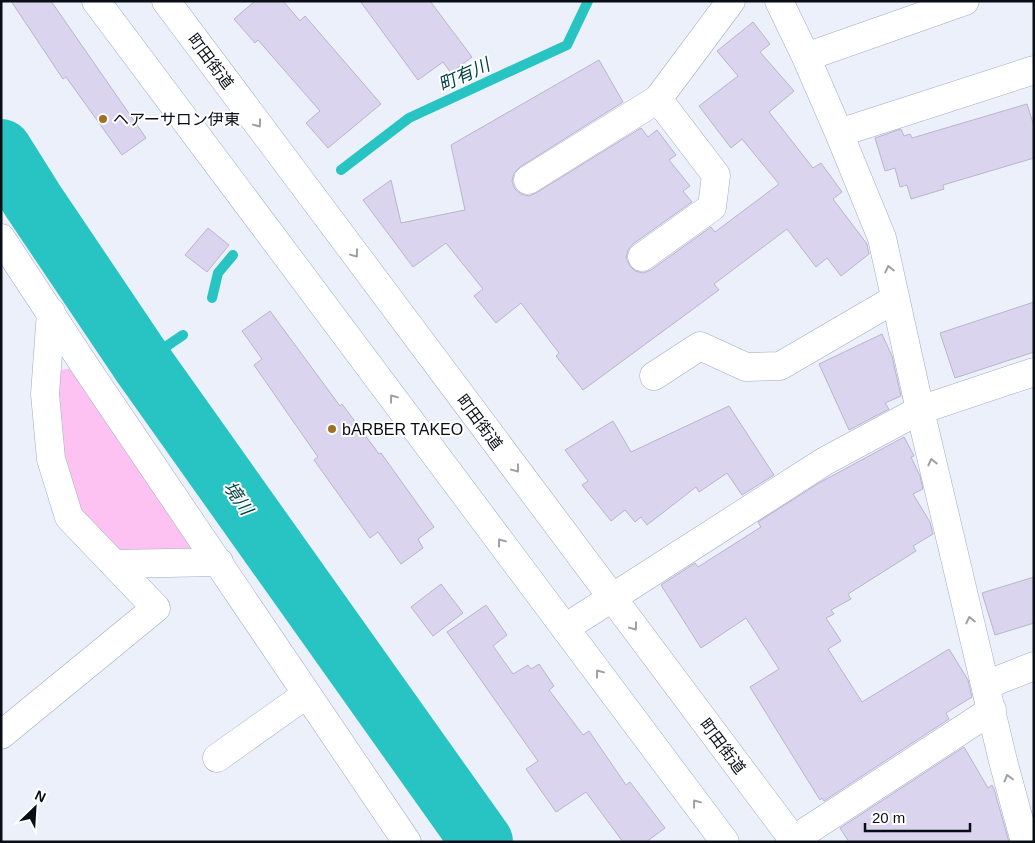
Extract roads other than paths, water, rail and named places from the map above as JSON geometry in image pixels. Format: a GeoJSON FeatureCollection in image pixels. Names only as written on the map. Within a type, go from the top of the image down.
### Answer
{"type":"FeatureCollection","features":[{"type":"Feature","properties":{"kind":"street"},"geometry":{"type":"LineString","coordinates":[[96,1],[725,842]]}},
{"type":"Feature","properties":{"kind":"street","name":"町田街道"},"geometry":{"type":"LineString","coordinates":[[166,1],[793,841]]}},
{"type":"Feature","properties":{"kind":"street"},"geometry":{"type":"LineString","coordinates":[[528,180],[658,100],[731,1]]}},
{"type":"Feature","properties":{"kind":"street"},"geometry":{"type":"LineString","coordinates":[[780,1],[840,133],[882,238],[920,410],[1025,842]]}},
{"type":"Feature","properties":{"kind":"street"},"geometry":{"type":"LineString","coordinates":[[806,57],[965,1]]}},
{"type":"Feature","properties":{"kind":"street"},"geometry":{"type":"LineString","coordinates":[[840,133],[1034,70]]}},
{"type":"Feature","properties":{"kind":"street"},"geometry":{"type":"LineString","coordinates":[[642,257],[712,207],[716,175],[658,100]]}},
{"type":"Feature","properties":{"kind":"street"},"geometry":{"type":"LineString","coordinates":[[1,238],[89,372],[407,842]]}},
{"type":"Feature","properties":{"kind":"street"},"geometry":{"type":"LineString","coordinates":[[654,376],[700,346],[746,367],[780,366],[895,299]]}},
{"type":"Feature","properties":{"kind":"street"},"geometry":{"type":"LineString","coordinates":[[1,736],[156,608],[68,517],[51,460],[45,394],[51,312]]}},
{"type":"Feature","properties":{"kind":"street"},"geometry":{"type":"LineString","coordinates":[[565,628],[825,461],[920,410],[1034,372]]}},
{"type":"Feature","properties":{"kind":"street"},"geometry":{"type":"LineString","coordinates":[[114,564],[219,562]]}},
{"type":"Feature","properties":{"kind":"street"},"geometry":{"type":"LineString","coordinates":[[793,841],[1034,666]]}},
{"type":"Feature","properties":{"kind":"street"},"geometry":{"type":"LineString","coordinates":[[217,758],[307,694]]}},
{"type":"Feature","properties":{"kind":"waterway","name":"町有川"},"geometry":{"type":"LineString","coordinates":[[341,170],[409,118],[567,45],[588,1]]}},
{"type":"Feature","properties":{"kind":"waterway","name":"境川"},"geometry":{"type":"LineString","coordinates":[[1,150],[142,363],[482,842]]}},
{"type":"Feature","properties":{"kind":"waterway","name":"町有川"},"geometry":{"type":"LineString","coordinates":[[212,298],[218,273],[233,255]]}},
{"type":"Feature","properties":{"kind":"waterway","name":"町有川"},"geometry":{"type":"LineString","coordinates":[[142,363],[183,335]]}},
{"type":"Feature","properties":{"kind":"place","name":"ヘアーサロン伊東"},"geometry":{"type":"Point","coordinates":[103,119]}},
{"type":"Feature","properties":{"kind":"place","name":"bARBER TAKEO"},"geometry":{"type":"Point","coordinates":[332,429]}}]}
